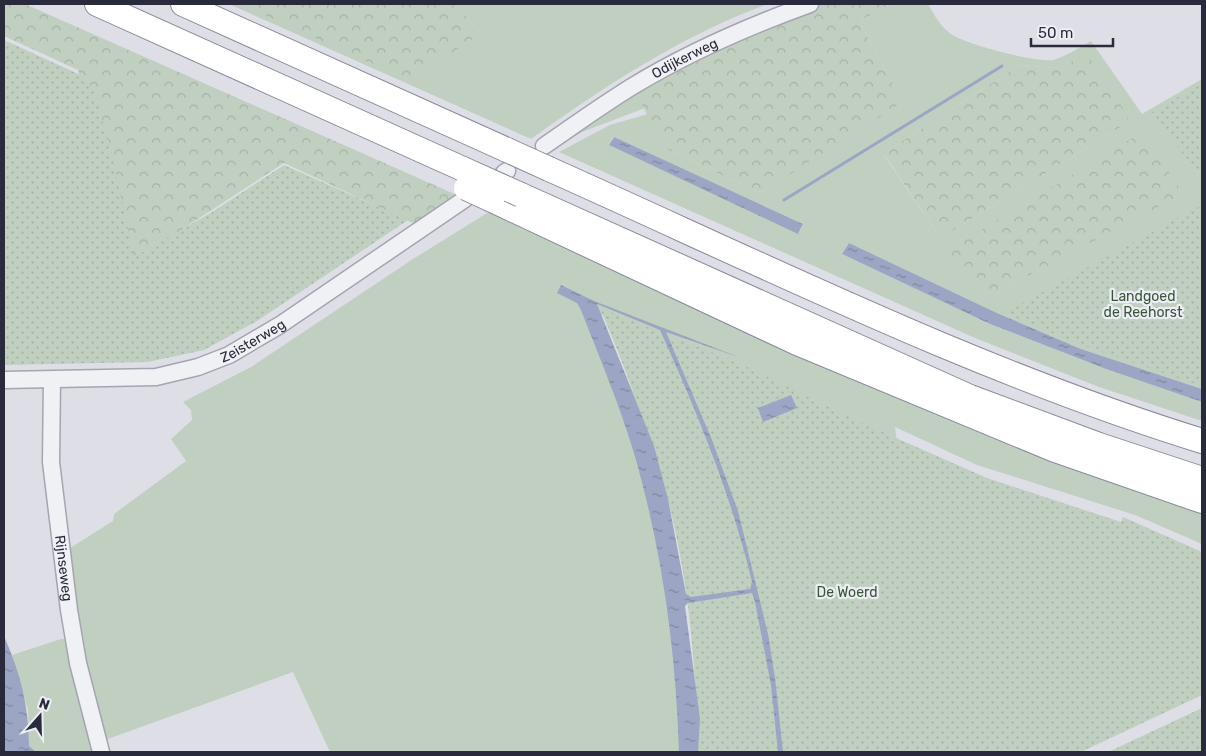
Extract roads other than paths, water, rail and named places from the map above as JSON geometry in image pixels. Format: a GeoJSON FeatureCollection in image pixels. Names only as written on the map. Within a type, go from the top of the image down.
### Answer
{"type":"FeatureCollection","features":[{"type":"Feature","properties":{"kind":"highway"},"geometry":{"type":"LineString","coordinates":[[98,4],[427,154],[465,185],[492,200],[768,318]]}},
{"type":"Feature","properties":{"kind":"highway"},"geometry":{"type":"LineString","coordinates":[[183,4],[506,164],[549,168],[820,292],[1017,377],[1135,420],[1202,441]]}},
{"type":"Feature","properties":{"kind":"highway"},"geometry":{"type":"LineString","coordinates":[[465,185],[522,195],[768,318],[1055,450],[1202,501]]}},
{"type":"Feature","properties":{"kind":"highway"},"geometry":{"type":"LineString","coordinates":[[802,334],[1099,445],[1202,479]]}},
{"type":"Feature","properties":{"kind":"street","name":"Odijkerweg"},"geometry":{"type":"LineString","coordinates":[[544,146],[634,86],[678,61],[747,26],[810,4]]}},
{"type":"Feature","properties":{"kind":"street","name":"Zeisterweg"},"geometry":{"type":"LineString","coordinates":[[4,380],[156,377],[198,367],[229,355],[280,325],[465,185]]}},
{"type":"Feature","properties":{"kind":"street","name":"Rijnseweg"},"geometry":{"type":"LineString","coordinates":[[52,380],[51,462],[69,610],[78,663],[101,752]]}},
{"type":"Feature","properties":{"kind":"water"},"geometry":{"type":"Polygon","coordinates":[[[614,137],[803,224],[798,234],[609,145],[614,137]]]}},
{"type":"Feature","properties":{"kind":"water"},"geometry":{"type":"Polygon","coordinates":[[[849,243],[997,313],[1081,349],[1202,389],[1202,402],[1106,369],[990,324],[842,254],[849,243]]]}},
{"type":"Feature","properties":{"kind":"water"},"geometry":{"type":"Polygon","coordinates":[[[561,285],[594,301],[741,358],[666,332],[712,440],[738,511],[768,634],[783,752],[778,752],[771,685],[752,593],[688,603],[685,606],[700,719],[698,752],[679,752],[675,678],[661,568],[636,460],[617,403],[581,310],[577,303],[557,293],[561,285]],[[597,304],[654,446],[668,499],[686,594],[691,597],[750,589],[752,582],[744,549],[723,485],[700,423],[660,330],[597,304]]]}},
{"type":"Feature","properties":{"kind":"water"},"geometry":{"type":"Polygon","coordinates":[[[791,395],[797,408],[763,422],[758,408],[791,395]]]}},
{"type":"Feature","properties":{"kind":"water"},"geometry":{"type":"Polygon","coordinates":[[[4,636],[15,663],[25,703],[29,746],[36,752],[4,752],[4,636]]]}},
{"type":"Feature","properties":{"kind":"waterway"},"geometry":{"type":"LineString","coordinates":[[784,200],[1002,66]]}},
{"type":"Feature","properties":{"kind":"park label","name":"Landgoed de Reehorst"},"geometry":{"type":"Point","coordinates":[1143,304]}},
{"type":"Feature","properties":{"kind":"park label","name":"De Woerd"},"geometry":{"type":"Point","coordinates":[847,592]}}]}
